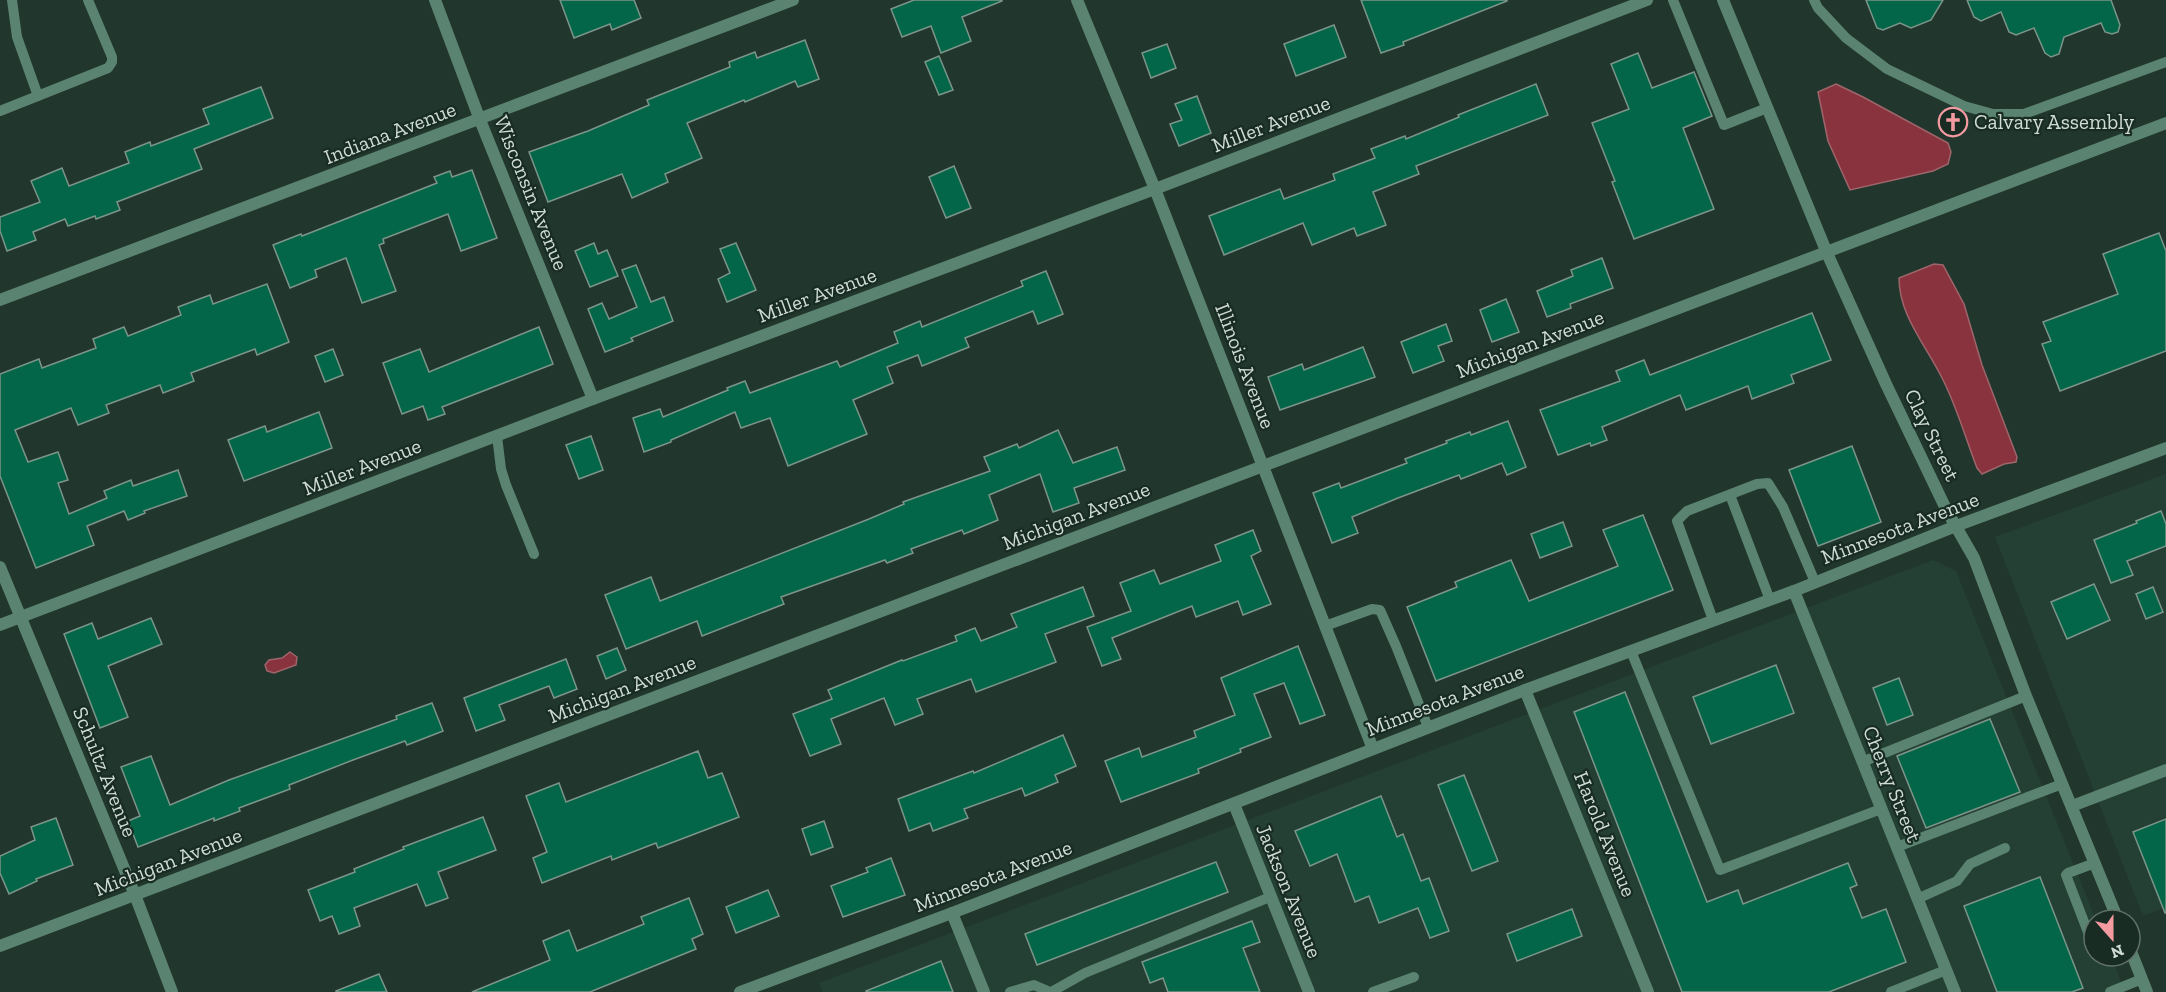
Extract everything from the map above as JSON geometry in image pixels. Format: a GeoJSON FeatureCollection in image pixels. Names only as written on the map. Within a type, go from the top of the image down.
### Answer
{"type":"FeatureCollection","features":[{"type":"Feature","properties":{"kind":"street","name":"Wisconsin Avenue"},"geometry":{"type":"LineString","coordinates":[[435,0],[480,120],[593,399]]}},
{"type":"Feature","properties":{"kind":"street","name":"Indiana Avenue"},"geometry":{"type":"LineString","coordinates":[[0,300],[793,0]]}},
{"type":"Feature","properties":{"kind":"street","name":"Illinois Avenue"},"geometry":{"type":"LineString","coordinates":[[1077,0],[1155,189],[1373,749]]}},
{"type":"Feature","properties":{"kind":"street","name":"Miller Avenue"},"geometry":{"type":"LineString","coordinates":[[0,625],[593,399],[1155,189],[1647,0]]}},
{"type":"Feature","properties":{"kind":"street","name":"Clay Street"},"geometry":{"type":"LineString","coordinates":[[1723,0],[1827,253],[1886,384],[1974,558],[2026,696],[2113,908]]}},
{"type":"Feature","properties":{"kind":"street","name":"Michigan Avenue"},"geometry":{"type":"LineString","coordinates":[[0,946],[2166,123]]}},
{"type":"Feature","properties":{"kind":"street","name":"Minnesota Avenue"},"geometry":{"type":"LineString","coordinates":[[740,992],[952,913],[1428,727],[1794,591],[1956,526],[2166,448]]}},
{"type":"Feature","properties":{"kind":"street","name":"Schultz Avenue"},"geometry":{"type":"LineString","coordinates":[[0,567],[135,895],[172,992]]}},
{"type":"Feature","properties":{"kind":"street","name":"Cherry Street"},"geometry":{"type":"LineString","coordinates":[[1794,591],[1955,992]]}},
{"type":"Feature","properties":{"kind":"street","name":"Harold Avenue"},"geometry":{"type":"LineString","coordinates":[[1525,690],[1648,992]]}},
{"type":"Feature","properties":{"kind":"street"},"geometry":{"type":"LineString","coordinates":[[2072,806],[2166,770]]}},
{"type":"Feature","properties":{"kind":"street","name":"Jackson Avenue"},"geometry":{"type":"LineString","coordinates":[[1234,804],[1309,992]]}},
{"type":"Feature","properties":{"kind":"street"},"geometry":{"type":"LineString","coordinates":[[952,913],[984,992]]}},
{"type":"Feature","properties":{"kind":"street"},"geometry":{"type":"LineString","coordinates":[[2138,968],[2147,992]]}},
{"type":"Feature","properties":{"kind":"lane"},"geometry":{"type":"LineString","coordinates":[[12,0],[17,37],[38,96]]}},
{"type":"Feature","properties":{"kind":"lane"},"geometry":{"type":"LineString","coordinates":[[0,111],[100,72],[112,63],[112,57],[88,0]]}},
{"type":"Feature","properties":{"kind":"lane"},"geometry":{"type":"LineString","coordinates":[[1673,0],[1724,125],[1767,108]]}},
{"type":"Feature","properties":{"kind":"lane"},"geometry":{"type":"LineString","coordinates":[[1814,0],[1818,8],[1846,38],[1887,69],[1964,106],[1994,114],[2024,114],[2166,62]]}},
{"type":"Feature","properties":{"kind":"lane"},"geometry":{"type":"LineString","coordinates":[[497,436],[501,469],[534,555]]}},
{"type":"Feature","properties":{"kind":"lane"},"geometry":{"type":"LineString","coordinates":[[1713,620],[1677,521],[1688,511],[1757,484],[1768,483],[1783,507],[1815,582]]}},
{"type":"Feature","properties":{"kind":"lane"},"geometry":{"type":"LineString","coordinates":[[1730,495],[1770,600]]}},
{"type":"Feature","properties":{"kind":"lane"},"geometry":{"type":"LineString","coordinates":[[1325,626],[1372,609],[1380,610],[1428,727]]}},
{"type":"Feature","properties":{"kind":"lane"},"geometry":{"type":"LineString","coordinates":[[1631,651],[1719,870],[1881,809]]}},
{"type":"Feature","properties":{"kind":"lane"},"geometry":{"type":"LineString","coordinates":[[1862,762],[2026,696]]}},
{"type":"Feature","properties":{"kind":"lane"},"geometry":{"type":"LineString","coordinates":[[1897,847],[2062,784]]}},
{"type":"Feature","properties":{"kind":"lane"},"geometry":{"type":"LineString","coordinates":[[1917,899],[1957,881],[1970,864],[2005,848]]}},
{"type":"Feature","properties":{"kind":"lane"},"geometry":{"type":"LineString","coordinates":[[2082,914],[2066,876],[2068,873],[2095,862]]}},
{"type":"Feature","properties":{"kind":"lane"},"geometry":{"type":"LineString","coordinates":[[1010,992],[1034,985],[1051,992],[1085,973],[1270,897]]}},
{"type":"Feature","properties":{"kind":"lane"},"geometry":{"type":"LineString","coordinates":[[1891,992],[1946,970]]}},
{"type":"Feature","properties":{"kind":"lane"},"geometry":{"type":"LineString","coordinates":[[1373,992],[1414,977]]}},
{"type":"Feature","properties":{"kind":"lane"},"geometry":{"type":"LineString","coordinates":[[2110,992],[2142,979]]}},
{"type":"Feature","properties":{"kind":"shaded area"},"geometry":{"type":"Polygon","coordinates":[[[1836,84],[1948,143],[1951,152],[1948,164],[1933,171],[1850,190],[1828,141],[1818,92],[1836,84]]]}},
{"type":"Feature","properties":{"kind":"shaded area"},"geometry":{"type":"Polygon","coordinates":[[[1934,264],[1943,265],[1964,304],[1982,365],[2017,457],[2016,462],[2004,464],[1982,474],[1977,468],[1956,409],[1935,364],[1908,317],[1900,292],[1899,278],[1934,264]]]}},
{"type":"Feature","properties":{"kind":"shaded area"},"geometry":{"type":"Polygon","coordinates":[[[2166,474],[2166,907],[2143,916],[2142,908],[2140,908],[1995,537],[2166,474]]]}},
{"type":"Feature","properties":{"kind":"shaded area"},"geometry":{"type":"Polygon","coordinates":[[[1933,560],[1956,571],[2091,908],[2082,908],[2082,968],[2116,968],[2125,992],[823,992],[819,983],[1933,560]]]}},
{"type":"Feature","properties":{"kind":"shaded area"},"geometry":{"type":"Polygon","coordinates":[[[290,652],[297,657],[296,665],[274,673],[267,671],[265,665],[269,660],[282,658],[290,652]]]}},
{"type":"Feature","properties":{"kind":"building"},"geometry":{"type":"Polygon","coordinates":[[[560,0],[634,0],[641,18],[612,30],[610,24],[574,38],[560,0]]]}},
{"type":"Feature","properties":{"kind":"building"},"geometry":{"type":"Polygon","coordinates":[[[914,0],[1002,1],[962,17],[971,41],[941,53],[931,26],[902,37],[891,9],[914,0]]]}},
{"type":"Feature","properties":{"kind":"building"},"geometry":{"type":"Polygon","coordinates":[[[1361,0],[1507,0],[1507,1],[1381,53],[1361,0]]]}},
{"type":"Feature","properties":{"kind":"building"},"geometry":{"type":"Polygon","coordinates":[[[1866,0],[1943,0],[1931,20],[1911,28],[1900,23],[1883,30],[1877,28],[1866,0]]]}},
{"type":"Feature","properties":{"kind":"building"},"geometry":{"type":"Polygon","coordinates":[[[1967,0],[2111,0],[2120,25],[2118,32],[2112,34],[2105,32],[2101,23],[2064,37],[2059,54],[2051,57],[2045,53],[2034,28],[2016,35],[2009,32],[2001,12],[1981,21],[1974,17],[1967,0]]]}},
{"type":"Feature","properties":{"kind":"building"},"geometry":{"type":"Polygon","coordinates":[[[1334,25],[1346,57],[1296,76],[1284,44],[1334,25]]]}},
{"type":"Feature","properties":{"kind":"building"},"geometry":{"type":"Polygon","coordinates":[[[805,40],[819,79],[798,87],[795,81],[687,123],[702,158],[665,174],[668,182],[632,198],[622,174],[548,202],[529,152],[588,131],[649,105],[647,100],[730,67],[729,62],[755,52],[757,58],[805,40]]]}},
{"type":"Feature","properties":{"kind":"building"},"geometry":{"type":"Polygon","coordinates":[[[1167,44],[1176,68],[1151,78],[1142,53],[1167,44]]]}},
{"type":"Feature","properties":{"kind":"building"},"geometry":{"type":"Polygon","coordinates":[[[1638,53],[1652,88],[1694,72],[1712,116],[1683,128],[1714,209],[1634,239],[1612,182],[1615,181],[1592,123],[1629,109],[1611,64],[1638,53]]]}},
{"type":"Feature","properties":{"kind":"building"},"geometry":{"type":"Polygon","coordinates":[[[939,56],[953,90],[939,95],[925,62],[939,56]]]}},
{"type":"Feature","properties":{"kind":"building"},"geometry":{"type":"Polygon","coordinates":[[[1536,84],[1548,115],[1416,166],[1419,174],[1373,192],[1386,225],[1357,236],[1354,228],[1312,245],[1303,223],[1224,255],[1209,216],[1280,189],[1284,199],[1335,180],[1333,174],[1375,158],[1371,149],[1405,136],[1406,139],[1459,117],[1458,115],[1536,84]]]}},
{"type":"Feature","properties":{"kind":"building"},"geometry":{"type":"Polygon","coordinates":[[[261,87],[273,118],[194,149],[202,169],[117,202],[120,210],[96,219],[95,216],[68,226],[65,219],[33,232],[36,240],[7,251],[0,231],[0,217],[40,202],[31,181],[62,168],[69,186],[129,163],[125,152],[150,142],[151,146],[209,124],[203,109],[261,87]]]}},
{"type":"Feature","properties":{"kind":"building"},"geometry":{"type":"Polygon","coordinates":[[[1197,96],[1211,133],[1179,146],[1170,124],[1182,120],[1175,104],[1197,96]]]}},
{"type":"Feature","properties":{"kind":"building"},"geometry":{"type":"Polygon","coordinates":[[[954,166],[971,208],[946,218],[929,177],[954,166]]]}},
{"type":"Feature","properties":{"kind":"building"},"geometry":{"type":"Polygon","coordinates":[[[472,170],[497,238],[461,251],[448,214],[383,239],[384,243],[379,245],[396,291],[362,303],[346,258],[315,270],[317,277],[290,288],[273,245],[301,234],[302,236],[437,183],[434,177],[450,171],[452,177],[472,170]]]}},
{"type":"Feature","properties":{"kind":"building"},"geometry":{"type":"Polygon","coordinates":[[[2159,233],[2166,251],[2166,351],[2060,391],[2042,344],[2051,341],[2043,322],[2118,294],[2103,254],[2159,233]]]}},
{"type":"Feature","properties":{"kind":"building"},"geometry":{"type":"Polygon","coordinates":[[[594,243],[598,254],[607,250],[618,276],[590,287],[575,251],[594,243]]]}},
{"type":"Feature","properties":{"kind":"building"},"geometry":{"type":"Polygon","coordinates":[[[736,243],[756,290],[727,302],[718,279],[730,273],[720,249],[736,243]]]}},
{"type":"Feature","properties":{"kind":"building"},"geometry":{"type":"Polygon","coordinates":[[[1602,258],[1613,288],[1570,304],[1571,308],[1547,317],[1537,291],[1573,276],[1571,270],[1602,258]]]}},
{"type":"Feature","properties":{"kind":"building"},"geometry":{"type":"Polygon","coordinates":[[[636,265],[651,302],[664,297],[673,321],[631,338],[633,341],[605,352],[588,309],[602,303],[609,319],[637,307],[622,270],[636,265]]]}},
{"type":"Feature","properties":{"kind":"building"},"geometry":{"type":"Polygon","coordinates":[[[1046,271],[1063,314],[1038,324],[1033,311],[965,338],[969,347],[922,366],[918,355],[887,367],[893,383],[853,400],[867,434],[788,466],[770,418],[741,428],[735,412],[644,452],[633,418],[660,409],[663,417],[745,381],[750,393],[837,361],[840,367],[898,343],[894,332],[920,321],[922,327],[1023,286],[1021,281],[1046,271]]]}},
{"type":"Feature","properties":{"kind":"building"},"geometry":{"type":"Polygon","coordinates":[[[267,284],[289,342],[257,355],[255,349],[191,373],[194,381],[163,393],[160,385],[106,405],[109,413],[78,425],[71,408],[15,430],[28,462],[58,452],[68,480],[58,483],[69,514],[107,498],[104,491],[131,480],[133,486],[178,470],[187,496],[144,511],[145,513],[128,520],[124,511],[87,526],[94,545],[36,568],[0,476],[0,374],[39,359],[42,368],[96,348],[93,339],[124,327],[128,336],[181,315],[178,307],[210,295],[213,304],[267,284]]]}},
{"type":"Feature","properties":{"kind":"building"},"geometry":{"type":"Polygon","coordinates":[[[1506,299],[1519,332],[1492,342],[1480,310],[1506,299]]]}},
{"type":"Feature","properties":{"kind":"building"},"geometry":{"type":"Polygon","coordinates":[[[1812,313],[1831,360],[1791,375],[1794,383],[1752,399],[1748,386],[1686,410],[1680,395],[1602,427],[1607,440],[1591,446],[1590,443],[1558,455],[1540,410],[1620,381],[1616,371],[1644,360],[1650,375],[1812,313]]]}},
{"type":"Feature","properties":{"kind":"building"},"geometry":{"type":"Polygon","coordinates":[[[1446,324],[1452,341],[1438,346],[1444,361],[1413,373],[1401,342],[1446,324]]]}},
{"type":"Feature","properties":{"kind":"building"},"geometry":{"type":"Polygon","coordinates":[[[539,327],[553,364],[442,407],[445,414],[428,420],[423,406],[402,414],[383,363],[420,349],[429,372],[539,327]]]}},
{"type":"Feature","properties":{"kind":"building"},"geometry":{"type":"Polygon","coordinates":[[[1363,347],[1375,377],[1280,410],[1268,377],[1302,364],[1304,370],[1363,347]]]}},
{"type":"Feature","properties":{"kind":"building"},"geometry":{"type":"Polygon","coordinates":[[[333,349],[343,375],[325,382],[315,356],[333,349]]]}},
{"type":"Feature","properties":{"kind":"building"},"geometry":{"type":"Polygon","coordinates":[[[319,412],[332,448],[244,481],[228,440],[265,426],[267,432],[319,412]]]}},
{"type":"Feature","properties":{"kind":"building"},"geometry":{"type":"Polygon","coordinates":[[[1508,421],[1526,467],[1507,475],[1502,463],[1461,479],[1459,475],[1398,498],[1352,517],[1358,533],[1332,543],[1313,493],[1339,483],[1341,488],[1407,463],[1405,459],[1447,443],[1446,441],[1470,432],[1471,435],[1508,421]]]}},
{"type":"Feature","properties":{"kind":"building"},"geometry":{"type":"Polygon","coordinates":[[[1058,430],[1073,463],[1117,447],[1125,470],[1074,488],[1079,503],[1053,512],[1040,474],[989,495],[998,520],[964,534],[962,530],[911,549],[913,553],[887,563],[885,560],[781,597],[784,604],[702,636],[697,621],[626,649],[605,595],[651,577],[660,601],[869,519],[904,504],[903,502],[990,471],[984,457],[1017,444],[1019,448],[1058,430]]]}},
{"type":"Feature","properties":{"kind":"building"},"geometry":{"type":"Polygon","coordinates":[[[591,436],[603,470],[579,479],[566,445],[591,436]]]}},
{"type":"Feature","properties":{"kind":"building"},"geometry":{"type":"Polygon","coordinates":[[[1852,446],[1881,522],[1818,546],[1789,470],[1852,446]]]}},
{"type":"Feature","properties":{"kind":"building"},"geometry":{"type":"Polygon","coordinates":[[[2161,511],[2166,524],[2166,546],[2127,561],[2133,575],[2111,583],[2094,540],[2161,511]]]}},
{"type":"Feature","properties":{"kind":"building"},"geometry":{"type":"Polygon","coordinates":[[[1643,515],[1673,590],[1436,681],[1407,607],[1457,587],[1455,582],[1511,560],[1529,601],[1618,566],[1603,530],[1643,515]]]}},
{"type":"Feature","properties":{"kind":"building"},"geometry":{"type":"Polygon","coordinates":[[[1563,522],[1572,546],[1540,558],[1531,534],[1563,522]]]}},
{"type":"Feature","properties":{"kind":"building"},"geometry":{"type":"Polygon","coordinates":[[[1253,530],[1261,551],[1251,556],[1271,604],[1243,615],[1238,601],[1196,617],[1192,606],[1112,638],[1121,659],[1102,666],[1087,627],[1131,611],[1120,583],[1154,570],[1160,584],[1221,561],[1215,545],[1253,530]]]}},
{"type":"Feature","properties":{"kind":"building"},"geometry":{"type":"Polygon","coordinates":[[[2094,584],[2110,620],[2067,639],[2051,602],[2094,584]]]}},
{"type":"Feature","properties":{"kind":"building"},"geometry":{"type":"Polygon","coordinates":[[[1083,587],[1094,616],[1045,634],[1056,662],[976,692],[971,679],[917,699],[923,714],[895,725],[884,698],[831,719],[841,744],[810,756],[793,714],[832,699],[828,690],[957,641],[955,636],[975,628],[981,641],[1017,627],[1011,614],[1083,587]]]}},
{"type":"Feature","properties":{"kind":"building"},"geometry":{"type":"Polygon","coordinates":[[[2153,587],[2163,612],[2146,619],[2136,594],[2153,587]]]}},
{"type":"Feature","properties":{"kind":"building"},"geometry":{"type":"Polygon","coordinates":[[[151,618],[162,644],[108,666],[128,717],[100,728],[64,634],[92,623],[98,639],[151,618]]]}},
{"type":"Feature","properties":{"kind":"building"},"geometry":{"type":"Polygon","coordinates":[[[1298,646],[1325,715],[1300,724],[1284,683],[1254,694],[1271,737],[1198,769],[1199,773],[1121,802],[1105,761],[1139,748],[1142,757],[1196,737],[1194,731],[1235,715],[1221,678],[1298,646]]]}},
{"type":"Feature","properties":{"kind":"building"},"geometry":{"type":"Polygon","coordinates":[[[617,648],[626,670],[606,679],[597,656],[617,648]]]}},
{"type":"Feature","properties":{"kind":"building"},"geometry":{"type":"Polygon","coordinates":[[[566,659],[577,689],[554,698],[549,686],[499,705],[505,720],[476,731],[464,698],[566,659]]]}},
{"type":"Feature","properties":{"kind":"building"},"geometry":{"type":"Polygon","coordinates":[[[1776,665],[1794,713],[1711,744],[1693,697],[1776,665]]]}},
{"type":"Feature","properties":{"kind":"building"},"geometry":{"type":"Polygon","coordinates":[[[1899,678],[1913,715],[1887,725],[1873,688],[1899,678]]]}},
{"type":"Feature","properties":{"kind":"building"},"geometry":{"type":"Polygon","coordinates":[[[1625,692],[1707,902],[1738,890],[1743,904],[1848,863],[1857,885],[1850,888],[1862,918],[1886,909],[1906,962],[1829,992],[1682,992],[1574,712],[1625,692]]]}},
{"type":"Feature","properties":{"kind":"building"},"geometry":{"type":"Polygon","coordinates":[[[432,703],[443,731],[407,745],[405,741],[353,760],[289,785],[290,789],[239,808],[240,811],[214,821],[214,818],[138,847],[128,821],[140,816],[121,767],[151,756],[170,805],[229,780],[397,719],[396,716],[432,703]]]}},
{"type":"Feature","properties":{"kind":"building"},"geometry":{"type":"Polygon","coordinates":[[[1990,719],[2020,792],[1926,828],[1897,756],[1990,719]]]}},
{"type":"Feature","properties":{"kind":"building"},"geometry":{"type":"Polygon","coordinates":[[[1063,735],[1076,766],[1055,775],[1058,782],[1025,796],[1022,788],[964,809],[968,818],[933,831],[930,823],[909,831],[898,799],[973,771],[974,773],[1063,735]]]}},
{"type":"Feature","properties":{"kind":"building"},"geometry":{"type":"Polygon","coordinates":[[[698,751],[708,778],[722,773],[739,817],[658,848],[656,843],[612,860],[611,856],[542,883],[533,858],[547,852],[526,796],[559,783],[566,802],[698,751]]]}},
{"type":"Feature","properties":{"kind":"building"},"geometry":{"type":"Polygon","coordinates":[[[1464,775],[1498,861],[1472,871],[1438,785],[1464,775]]]}},
{"type":"Feature","properties":{"kind":"building"},"geometry":{"type":"Polygon","coordinates":[[[1381,796],[1397,837],[1403,834],[1421,881],[1429,878],[1449,931],[1430,938],[1418,908],[1379,923],[1369,896],[1355,902],[1337,854],[1310,866],[1295,831],[1381,796]]]}},
{"type":"Feature","properties":{"kind":"building"},"geometry":{"type":"Polygon","coordinates":[[[483,817],[496,850],[438,872],[448,898],[426,906],[417,884],[354,908],[360,926],[339,934],[332,916],[320,921],[308,890],[355,872],[354,869],[404,849],[403,847],[483,817]]]}},
{"type":"Feature","properties":{"kind":"building"},"geometry":{"type":"Polygon","coordinates":[[[56,818],[73,865],[36,879],[37,881],[9,894],[0,873],[0,856],[35,840],[31,827],[56,818]]]}},
{"type":"Feature","properties":{"kind":"building"},"geometry":{"type":"Polygon","coordinates":[[[2166,819],[2166,913],[2165,913],[2133,832],[2166,819]]]}},
{"type":"Feature","properties":{"kind":"building"},"geometry":{"type":"Polygon","coordinates":[[[824,821],[833,847],[811,855],[802,829],[824,821]]]}},
{"type":"Feature","properties":{"kind":"building"},"geometry":{"type":"Polygon","coordinates":[[[891,858],[905,895],[843,917],[831,886],[868,872],[866,868],[891,858]]]}},
{"type":"Feature","properties":{"kind":"building"},"geometry":{"type":"Polygon","coordinates":[[[1216,862],[1228,892],[1037,965],[1025,934],[1216,862]]]}},
{"type":"Feature","properties":{"kind":"building"},"geometry":{"type":"Polygon","coordinates":[[[2040,877],[2083,988],[2072,992],[1997,992],[1964,906],[2040,877]]]}},
{"type":"Feature","properties":{"kind":"building"},"geometry":{"type":"Polygon","coordinates":[[[768,890],[779,916],[736,933],[726,907],[768,890]]]}},
{"type":"Feature","properties":{"kind":"building"},"geometry":{"type":"Polygon","coordinates":[[[689,898],[703,934],[692,939],[696,949],[590,992],[472,992],[550,960],[543,941],[569,930],[577,951],[644,924],[641,917],[689,898]]]}},
{"type":"Feature","properties":{"kind":"building"},"geometry":{"type":"Polygon","coordinates":[[[1572,909],[1582,936],[1517,961],[1507,934],[1572,909]]]}},
{"type":"Feature","properties":{"kind":"building"},"geometry":{"type":"Polygon","coordinates":[[[1252,921],[1260,942],[1243,948],[1260,992],[1168,992],[1163,978],[1150,983],[1142,962],[1252,921]]]}},
{"type":"Feature","properties":{"kind":"building"},"geometry":{"type":"Polygon","coordinates":[[[941,961],[953,992],[866,992],[866,991],[941,961]]]}},
{"type":"Feature","properties":{"kind":"building"},"geometry":{"type":"Polygon","coordinates":[[[379,974],[387,992],[336,992],[336,991],[379,974]]]}},
{"type":"Feature","properties":{"kind":"place","name":"Calvary Assembly"},"geometry":{"type":"Point","coordinates":[1953,122]}}]}
